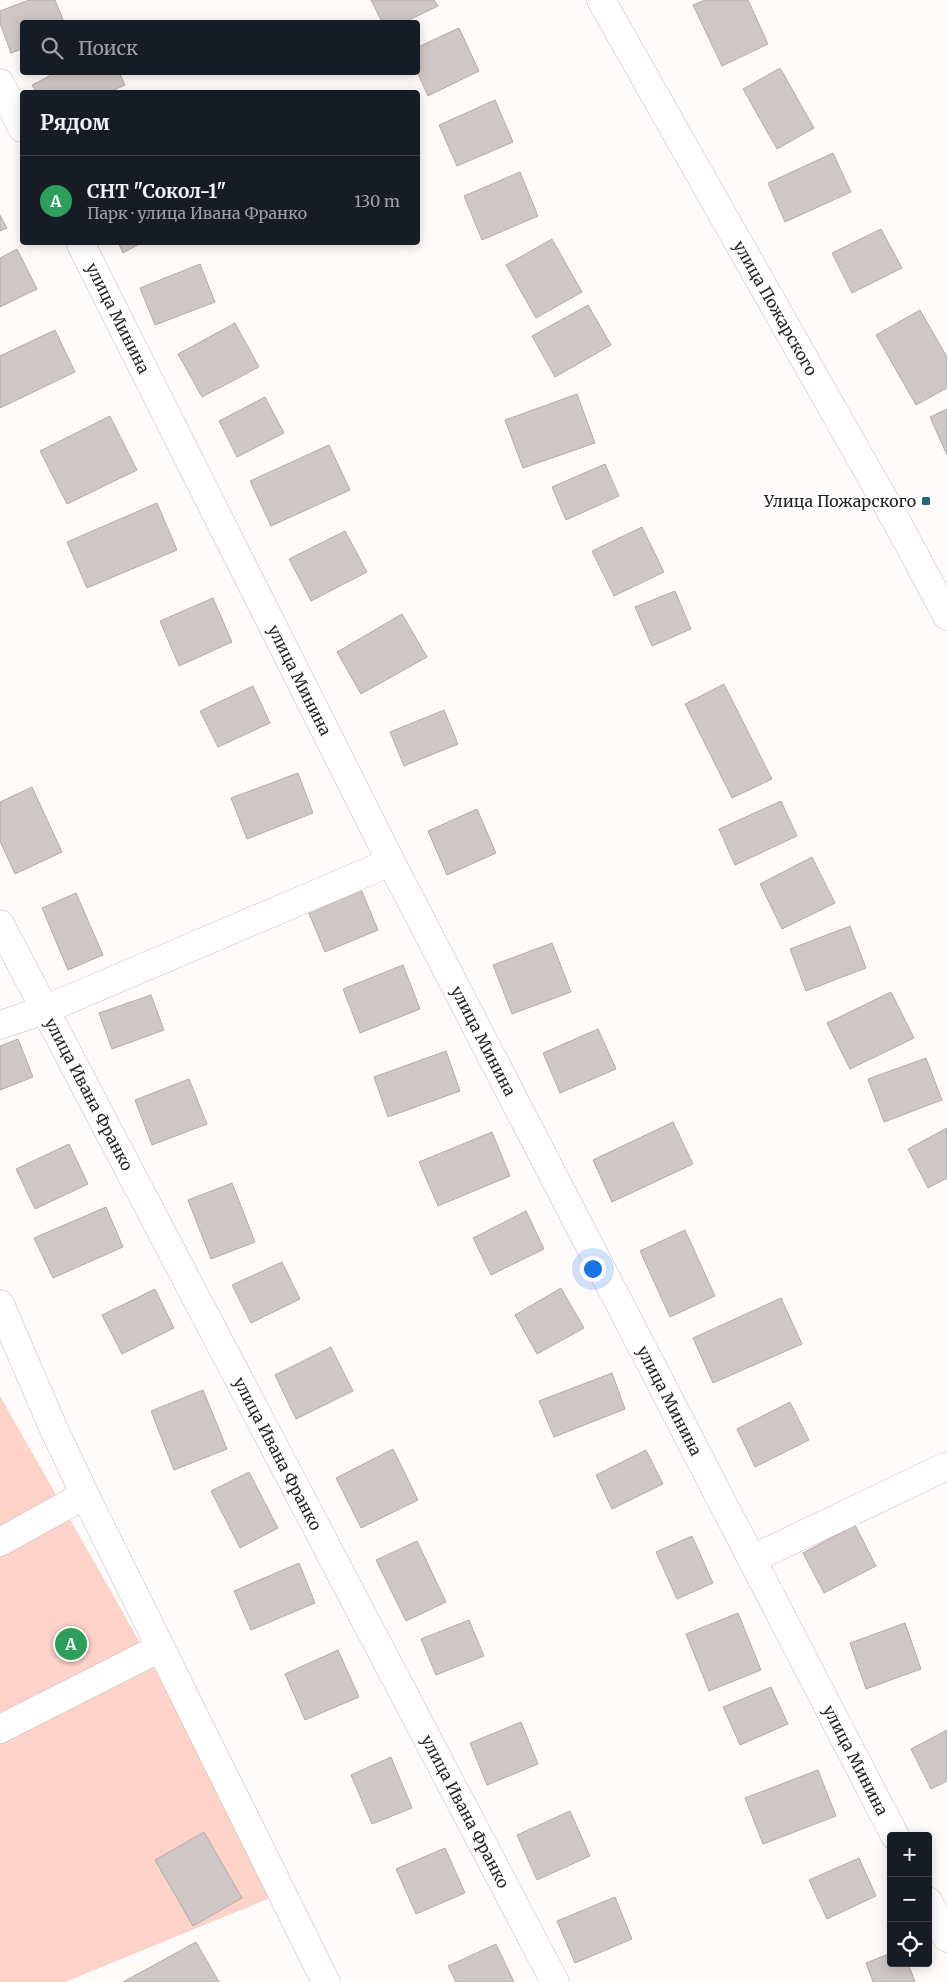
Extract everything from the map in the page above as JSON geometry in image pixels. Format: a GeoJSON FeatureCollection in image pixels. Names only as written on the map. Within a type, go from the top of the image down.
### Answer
{"type":"FeatureCollection","features":[{"type":"Feature","properties":{"kind":"street","name":"улица Пожарского"},"geometry":{"type":"LineString","coordinates":[[601,0],[899,526],[947,616]]}},
{"type":"Feature","properties":{"kind":"street"},"geometry":{"type":"LineString","coordinates":[[0,83],[20,124]]}},
{"type":"Feature","properties":{"kind":"street","name":"улица Минина"},"geometry":{"type":"LineString","coordinates":[[82,245],[392,862],[892,1832]]}},
{"type":"Feature","properties":{"kind":"street"},"geometry":{"type":"LineString","coordinates":[[0,1025],[44,1010],[392,862]]}},
{"type":"Feature","properties":{"kind":"street","name":"улица Ивана Франко"},"geometry":{"type":"LineString","coordinates":[[0,924],[555,1982]]}},
{"type":"Feature","properties":{"kind":"street"},"geometry":{"type":"LineString","coordinates":[[0,1304],[52,1425],[85,1495],[326,1982]]}},
{"type":"Feature","properties":{"kind":"street"},"geometry":{"type":"LineString","coordinates":[[752,1559],[947,1466]]}},
{"type":"Feature","properties":{"kind":"street"},"geometry":{"type":"LineString","coordinates":[[0,1542],[85,1495]]}},
{"type":"Feature","properties":{"kind":"street"},"geometry":{"type":"LineString","coordinates":[[0,1730],[160,1648]]}},
{"type":"Feature","properties":{"kind":"street"},"geometry":{"type":"LineString","coordinates":[[932,1909],[947,1938]]}},
{"type":"Feature","properties":{"kind":"shaded area"},"geometry":{"type":"Polygon","coordinates":[[[0,1396],[282,1893],[65,1982],[0,1982],[0,1396]]]}},
{"type":"Feature","properties":{"kind":"building"},"geometry":{"type":"Polygon","coordinates":[[[29,0],[55,0],[63,20],[20,20],[20,50],[11,53],[0,23],[0,11],[29,0]]]}},
{"type":"Feature","properties":{"kind":"building"},"geometry":{"type":"Polygon","coordinates":[[[371,0],[434,0],[438,6],[409,20],[381,20],[371,0]]]}},
{"type":"Feature","properties":{"kind":"building"},"geometry":{"type":"Polygon","coordinates":[[[705,0],[748,0],[768,44],[722,66],[693,5],[705,0]]]}},
{"type":"Feature","properties":{"kind":"building"},"geometry":{"type":"Polygon","coordinates":[[[459,28],[479,71],[428,96],[418,75],[420,75],[420,46],[459,28]]]}},
{"type":"Feature","properties":{"kind":"building"},"geometry":{"type":"Polygon","coordinates":[[[780,68],[814,128],[777,149],[743,89],[780,68]]]}},
{"type":"Feature","properties":{"kind":"building"},"geometry":{"type":"Polygon","coordinates":[[[51,75],[120,75],[125,85],[114,90],[35,90],[32,85],[51,75]]]}},
{"type":"Feature","properties":{"kind":"building"},"geometry":{"type":"Polygon","coordinates":[[[495,100],[513,142],[457,166],[439,125],[495,100]]]}},
{"type":"Feature","properties":{"kind":"building"},"geometry":{"type":"Polygon","coordinates":[[[833,153],[851,192],[785,222],[768,183],[833,153]]]}},
{"type":"Feature","properties":{"kind":"building"},"geometry":{"type":"Polygon","coordinates":[[[520,172],[538,216],[482,240],[464,196],[520,172]]]}},
{"type":"Feature","properties":{"kind":"building"},"geometry":{"type":"Polygon","coordinates":[[[0,215],[7,228],[0,231],[0,215]]]}},
{"type":"Feature","properties":{"kind":"building"},"geometry":{"type":"Polygon","coordinates":[[[881,229],[902,268],[852,293],[832,253],[881,229]]]}},
{"type":"Feature","properties":{"kind":"building"},"geometry":{"type":"Polygon","coordinates":[[[552,239],[582,292],[536,318],[506,265],[552,239]]]}},
{"type":"Feature","properties":{"kind":"building"},"geometry":{"type":"Polygon","coordinates":[[[119,245],[138,245],[123,253],[119,245]]]}},
{"type":"Feature","properties":{"kind":"building"},"geometry":{"type":"Polygon","coordinates":[[[17,249],[37,289],[0,307],[0,258],[17,249]]]}},
{"type":"Feature","properties":{"kind":"building"},"geometry":{"type":"Polygon","coordinates":[[[200,264],[215,302],[155,325],[140,288],[200,264]]]}},
{"type":"Feature","properties":{"kind":"building"},"geometry":{"type":"Polygon","coordinates":[[[588,305],[611,345],[555,377],[532,336],[588,305]]]}},
{"type":"Feature","properties":{"kind":"building"},"geometry":{"type":"Polygon","coordinates":[[[920,310],[947,357],[947,388],[916,405],[876,335],[920,310]]]}},
{"type":"Feature","properties":{"kind":"building"},"geometry":{"type":"Polygon","coordinates":[[[235,323],[259,367],[202,397],[178,354],[235,323]]]}},
{"type":"Feature","properties":{"kind":"building"},"geometry":{"type":"Polygon","coordinates":[[[55,330],[75,372],[0,408],[0,356],[55,330]]]}},
{"type":"Feature","properties":{"kind":"building"},"geometry":{"type":"Polygon","coordinates":[[[577,394],[595,443],[523,468],[505,420],[577,394]]]}},
{"type":"Feature","properties":{"kind":"building"},"geometry":{"type":"Polygon","coordinates":[[[265,397],[284,433],[237,457],[219,421],[265,397]]]}},
{"type":"Feature","properties":{"kind":"building"},"geometry":{"type":"Polygon","coordinates":[[[947,409],[947,455],[930,417],[947,409]]]}},
{"type":"Feature","properties":{"kind":"building"},"geometry":{"type":"Polygon","coordinates":[[[110,416],[137,470],[67,504],[40,451],[110,416]]]}},
{"type":"Feature","properties":{"kind":"building"},"geometry":{"type":"Polygon","coordinates":[[[329,445],[350,490],[271,526],[250,481],[329,445]]]}},
{"type":"Feature","properties":{"kind":"building"},"geometry":{"type":"Polygon","coordinates":[[[605,464],[619,496],[566,520],[552,487],[605,464]]]}},
{"type":"Feature","properties":{"kind":"building"},"geometry":{"type":"Polygon","coordinates":[[[157,503],[177,550],[87,588],[67,542],[157,503]]]}},
{"type":"Feature","properties":{"kind":"building"},"geometry":{"type":"Polygon","coordinates":[[[642,527],[664,572],[614,596],[592,551],[642,527]]]}},
{"type":"Feature","properties":{"kind":"building"},"geometry":{"type":"Polygon","coordinates":[[[345,531],[367,572],[311,601],[289,559],[345,531]]]}},
{"type":"Feature","properties":{"kind":"building"},"geometry":{"type":"Polygon","coordinates":[[[675,591],[691,629],[652,646],[635,607],[675,591]]]}},
{"type":"Feature","properties":{"kind":"building"},"geometry":{"type":"Polygon","coordinates":[[[213,598],[232,642],[179,666],[160,621],[213,598]]]}},
{"type":"Feature","properties":{"kind":"building"},"geometry":{"type":"Polygon","coordinates":[[[402,614],[427,657],[361,694],[337,652],[402,614]]]}},
{"type":"Feature","properties":{"kind":"building"},"geometry":{"type":"Polygon","coordinates":[[[724,684],[772,779],[732,798],[685,704],[724,684]]]}},
{"type":"Feature","properties":{"kind":"building"},"geometry":{"type":"Polygon","coordinates":[[[253,686],[270,723],[218,747],[200,711],[253,686]]]}},
{"type":"Feature","properties":{"kind":"building"},"geometry":{"type":"Polygon","coordinates":[[[444,710],[458,744],[404,766],[390,732],[444,710]]]}},
{"type":"Feature","properties":{"kind":"building"},"geometry":{"type":"Polygon","coordinates":[[[298,773],[313,813],[247,839],[231,798],[298,773]]]}},
{"type":"Feature","properties":{"kind":"building"},"geometry":{"type":"Polygon","coordinates":[[[32,787],[62,852],[15,874],[0,841],[0,802],[32,787]]]}},
{"type":"Feature","properties":{"kind":"building"},"geometry":{"type":"Polygon","coordinates":[[[781,801],[797,836],[735,865],[719,829],[781,801]]]}},
{"type":"Feature","properties":{"kind":"building"},"geometry":{"type":"Polygon","coordinates":[[[477,809],[496,853],[447,875],[428,831],[477,809]]]}},
{"type":"Feature","properties":{"kind":"building"},"geometry":{"type":"Polygon","coordinates":[[[812,857],[835,903],[782,929],[760,884],[812,857]]]}},
{"type":"Feature","properties":{"kind":"building"},"geometry":{"type":"Polygon","coordinates":[[[361,889],[378,930],[325,952],[308,911],[361,889]]]}},
{"type":"Feature","properties":{"kind":"building"},"geometry":{"type":"Polygon","coordinates":[[[76,893],[103,955],[68,970],[42,908],[76,893]]]}},
{"type":"Feature","properties":{"kind":"building"},"geometry":{"type":"Polygon","coordinates":[[[850,926],[866,968],[806,991],[790,949],[850,926]]]}},
{"type":"Feature","properties":{"kind":"building"},"geometry":{"type":"Polygon","coordinates":[[[552,943],[571,992],[512,1014],[493,965],[552,943]]]}},
{"type":"Feature","properties":{"kind":"building"},"geometry":{"type":"Polygon","coordinates":[[[403,965],[420,1009],[360,1033],[343,989],[403,965]]]}},
{"type":"Feature","properties":{"kind":"building"},"geometry":{"type":"Polygon","coordinates":[[[891,992],[914,1038],[850,1069],[827,1023],[891,992]]]}},
{"type":"Feature","properties":{"kind":"building"},"geometry":{"type":"Polygon","coordinates":[[[151,995],[164,1030],[112,1049],[99,1013],[151,995]]]}},
{"type":"Feature","properties":{"kind":"building"},"geometry":{"type":"Polygon","coordinates":[[[598,1029],[616,1069],[560,1093],[543,1053],[598,1029]]]}},
{"type":"Feature","properties":{"kind":"building"},"geometry":{"type":"Polygon","coordinates":[[[18,1039],[33,1077],[0,1090],[0,1046],[18,1039]]]}},
{"type":"Feature","properties":{"kind":"building"},"geometry":{"type":"Polygon","coordinates":[[[446,1051],[460,1091],[388,1117],[374,1077],[446,1051]]]}},
{"type":"Feature","properties":{"kind":"building"},"geometry":{"type":"Polygon","coordinates":[[[926,1058],[942,1100],[884,1122],[868,1079],[926,1058]]]}},
{"type":"Feature","properties":{"kind":"building"},"geometry":{"type":"Polygon","coordinates":[[[189,1079],[207,1124],[152,1145],[135,1100],[189,1079]]]}},
{"type":"Feature","properties":{"kind":"building"},"geometry":{"type":"Polygon","coordinates":[[[673,1122],[693,1164],[612,1202],[593,1160],[673,1122]]]}},
{"type":"Feature","properties":{"kind":"building"},"geometry":{"type":"Polygon","coordinates":[[[947,1128],[947,1178],[928,1188],[908,1149],[947,1128]]]}},
{"type":"Feature","properties":{"kind":"building"},"geometry":{"type":"Polygon","coordinates":[[[492,1132],[510,1176],[438,1206],[419,1162],[492,1132]]]}},
{"type":"Feature","properties":{"kind":"building"},"geometry":{"type":"Polygon","coordinates":[[[69,1144],[88,1184],[35,1209],[16,1169],[69,1144]]]}},
{"type":"Feature","properties":{"kind":"building"},"geometry":{"type":"Polygon","coordinates":[[[232,1183],[255,1242],[211,1259],[188,1200],[232,1183]]]}},
{"type":"Feature","properties":{"kind":"building"},"geometry":{"type":"Polygon","coordinates":[[[106,1207],[123,1247],[53,1278],[34,1238],[106,1207]]]}},
{"type":"Feature","properties":{"kind":"building"},"geometry":{"type":"Polygon","coordinates":[[[526,1211],[544,1249],[491,1275],[473,1238],[526,1211]]]}},
{"type":"Feature","properties":{"kind":"building"},"geometry":{"type":"Polygon","coordinates":[[[685,1230],[715,1296],[670,1317],[640,1251],[685,1230]]]}},
{"type":"Feature","properties":{"kind":"building"},"geometry":{"type":"Polygon","coordinates":[[[282,1262],[300,1299],[251,1323],[232,1285],[282,1262]]]}},
{"type":"Feature","properties":{"kind":"building"},"geometry":{"type":"Polygon","coordinates":[[[561,1288],[584,1328],[537,1354],[515,1315],[561,1288]]]}},
{"type":"Feature","properties":{"kind":"building"},"geometry":{"type":"Polygon","coordinates":[[[155,1289],[174,1328],[122,1354],[102,1315],[155,1289]]]}},
{"type":"Feature","properties":{"kind":"building"},"geometry":{"type":"Polygon","coordinates":[[[781,1298],[802,1344],[713,1383],[693,1338],[781,1298]]]}},
{"type":"Feature","properties":{"kind":"building"},"geometry":{"type":"Polygon","coordinates":[[[331,1347],[353,1391],[296,1419],[275,1375],[331,1347]]]}},
{"type":"Feature","properties":{"kind":"building"},"geometry":{"type":"Polygon","coordinates":[[[612,1373],[625,1409],[554,1437],[539,1401],[612,1373]]]}},
{"type":"Feature","properties":{"kind":"building"},"geometry":{"type":"Polygon","coordinates":[[[203,1390],[227,1449],[174,1470],[151,1411],[203,1390]]]}},
{"type":"Feature","properties":{"kind":"building"},"geometry":{"type":"Polygon","coordinates":[[[790,1402],[809,1440],[755,1467],[737,1429],[790,1402]]]}},
{"type":"Feature","properties":{"kind":"building"},"geometry":{"type":"Polygon","coordinates":[[[393,1449],[418,1500],[361,1528],[336,1478],[393,1449]]]}},
{"type":"Feature","properties":{"kind":"building"},"geometry":{"type":"Polygon","coordinates":[[[646,1450],[663,1484],[612,1509],[596,1475],[646,1450]]]}},
{"type":"Feature","properties":{"kind":"building"},"geometry":{"type":"Polygon","coordinates":[[[249,1472],[278,1528],[240,1548],[211,1491],[249,1472]]]}},
{"type":"Feature","properties":{"kind":"building"},"geometry":{"type":"Polygon","coordinates":[[[855,1525],[876,1566],[824,1593],[803,1553],[855,1525]]]}},
{"type":"Feature","properties":{"kind":"building"},"geometry":{"type":"Polygon","coordinates":[[[692,1536],[713,1583],[677,1599],[656,1552],[692,1536]]]}},
{"type":"Feature","properties":{"kind":"building"},"geometry":{"type":"Polygon","coordinates":[[[417,1541],[446,1602],[406,1621],[376,1560],[417,1541]]]}},
{"type":"Feature","properties":{"kind":"building"},"geometry":{"type":"Polygon","coordinates":[[[299,1563],[315,1603],[251,1630],[234,1591],[299,1563]]]}},
{"type":"Feature","properties":{"kind":"building"},"geometry":{"type":"Polygon","coordinates":[[[738,1613],[761,1670],[709,1691],[686,1634],[738,1613]]]}},
{"type":"Feature","properties":{"kind":"building"},"geometry":{"type":"Polygon","coordinates":[[[469,1620],[484,1656],[436,1675],[421,1639],[469,1620]]]}},
{"type":"Feature","properties":{"kind":"building"},"geometry":{"type":"Polygon","coordinates":[[[905,1623],[921,1669],[866,1689],[850,1643],[905,1623]]]}},
{"type":"Feature","properties":{"kind":"building"},"geometry":{"type":"Polygon","coordinates":[[[338,1650],[359,1697],[305,1720],[285,1674],[338,1650]]]}},
{"type":"Feature","properties":{"kind":"building"},"geometry":{"type":"Polygon","coordinates":[[[771,1687],[788,1724],[740,1745],[723,1707],[771,1687]]]}},
{"type":"Feature","properties":{"kind":"building"},"geometry":{"type":"Polygon","coordinates":[[[521,1722],[538,1764],[487,1785],[470,1743],[521,1722]]]}},
{"type":"Feature","properties":{"kind":"building"},"geometry":{"type":"Polygon","coordinates":[[[947,1730],[947,1781],[931,1789],[911,1749],[947,1730]]]}},
{"type":"Feature","properties":{"kind":"building"},"geometry":{"type":"Polygon","coordinates":[[[391,1757],[412,1808],[372,1824],[351,1775],[391,1757]]]}},
{"type":"Feature","properties":{"kind":"building"},"geometry":{"type":"Polygon","coordinates":[[[818,1770],[836,1816],[763,1844],[745,1798],[818,1770]]]}},
{"type":"Feature","properties":{"kind":"building"},"geometry":{"type":"Polygon","coordinates":[[[570,1811],[590,1856],[537,1880],[517,1835],[570,1811]]]}},
{"type":"Feature","properties":{"kind":"building"},"geometry":{"type":"Polygon","coordinates":[[[204,1832],[242,1898],[193,1926],[155,1860],[204,1832]]]}},
{"type":"Feature","properties":{"kind":"building"},"geometry":{"type":"Polygon","coordinates":[[[445,1848],[465,1893],[416,1914],[396,1869],[445,1848]]]}},
{"type":"Feature","properties":{"kind":"building"},"geometry":{"type":"Polygon","coordinates":[[[859,1858],[876,1896],[827,1919],[809,1880],[859,1858]]]}},
{"type":"Feature","properties":{"kind":"building"},"geometry":{"type":"Polygon","coordinates":[[[615,1897],[632,1939],[575,1963],[557,1921],[615,1897]]]}},
{"type":"Feature","properties":{"kind":"building"},"geometry":{"type":"Polygon","coordinates":[[[196,1942],[219,1982],[123,1982],[196,1942]]]}},
{"type":"Feature","properties":{"kind":"building"},"geometry":{"type":"Polygon","coordinates":[[[496,1944],[514,1982],[456,1982],[448,1966],[496,1944]]]}},
{"type":"Feature","properties":{"kind":"building"},"geometry":{"type":"Polygon","coordinates":[[[887,1955],[887,1967],[909,1967],[915,1982],[873,1982],[866,1963],[887,1955]]]}},
{"type":"Feature","properties":{"kind":"place","name":"Улица Пожарского"},"geometry":{"type":"Point","coordinates":[926,501]}},
{"type":"Feature","properties":{"kind":"place","name":"СНТ \"Сокол-1\""},"geometry":{"type":"Point","coordinates":[71,1644]}}]}
